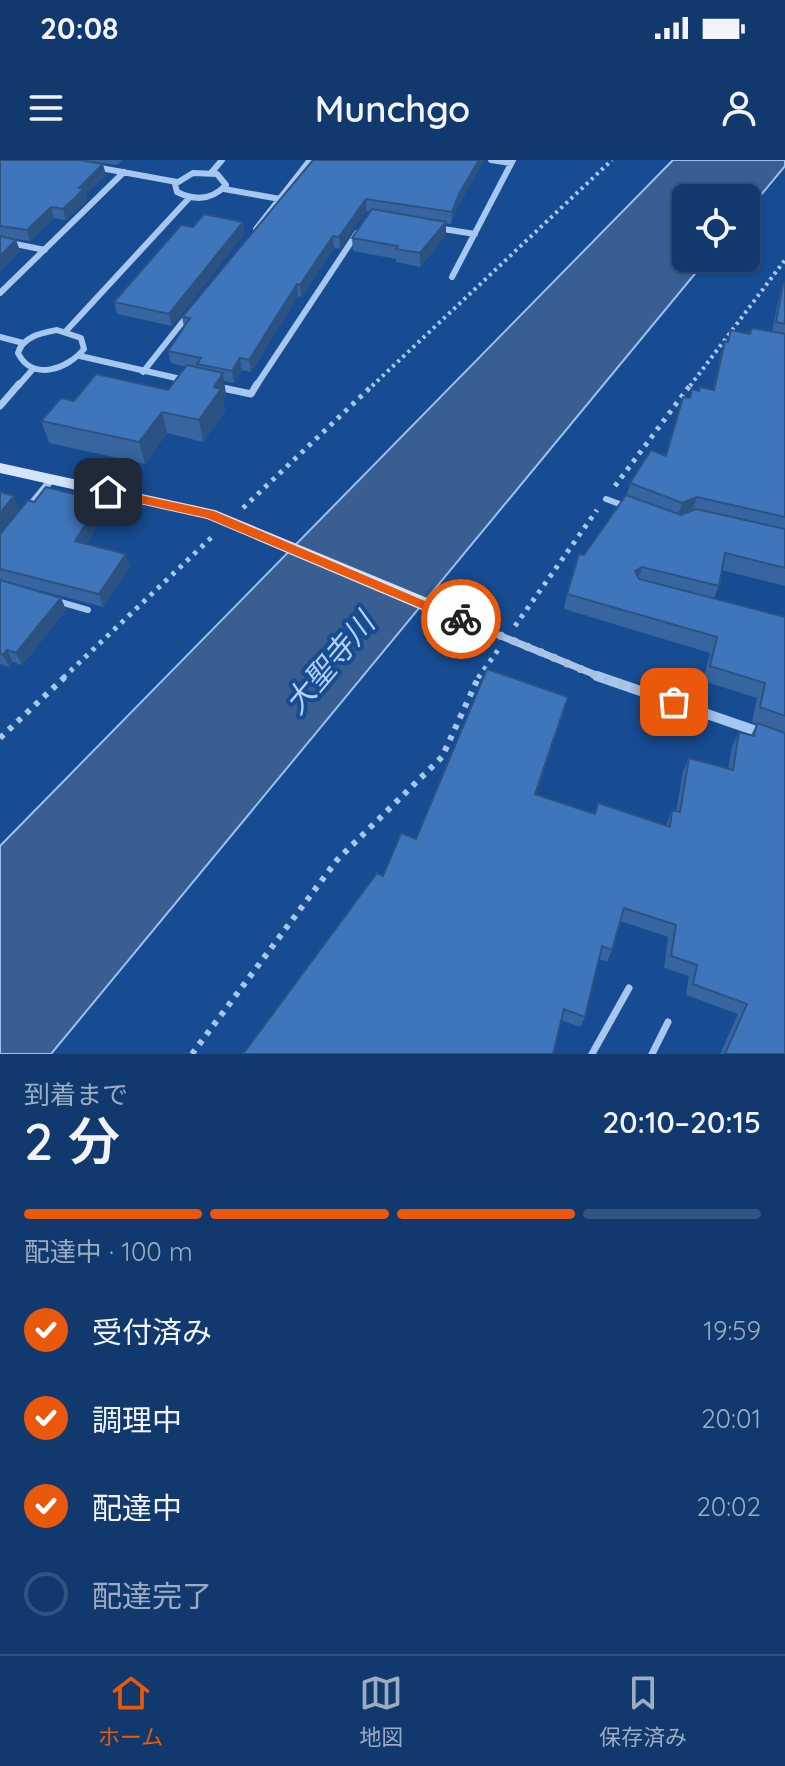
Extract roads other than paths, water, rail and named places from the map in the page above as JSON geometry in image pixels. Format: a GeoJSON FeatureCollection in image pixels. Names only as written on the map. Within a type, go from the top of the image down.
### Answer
{"type":"FeatureCollection","features":[{"type":"Feature","properties":{"kind":"street"},"geometry":{"type":"LineString","coordinates":[[211,173],[222,160]]}},
{"type":"Feature","properties":{"kind":"street"},"geometry":{"type":"LineString","coordinates":[[250,236],[310,160]]}},
{"type":"Feature","properties":{"kind":"street"},"geometry":{"type":"LineString","coordinates":[[452,277],[512,162],[491,160]]}},
{"type":"Feature","properties":{"kind":"street"},"geometry":{"type":"LineString","coordinates":[[83,165],[177,182],[193,173],[211,173],[226,181],[224,189]]}},
{"type":"Feature","properties":{"kind":"street"},"geometry":{"type":"LineString","coordinates":[[0,293],[124,172]]}},
{"type":"Feature","properties":{"kind":"street"},"geometry":{"type":"LineString","coordinates":[[177,182],[177,192],[189,198],[205,198],[224,189],[280,199]]}},
{"type":"Feature","properties":{"kind":"street"},"geometry":{"type":"LineString","coordinates":[[67,330],[189,198]]}},
{"type":"Feature","properties":{"kind":"street"},"geometry":{"type":"LineString","coordinates":[[430,226],[475,234]]}},
{"type":"Feature","properties":{"kind":"street"},"geometry":{"type":"LineString","coordinates":[[205,384],[251,394],[360,229]]}},
{"type":"Feature","properties":{"kind":"street"},"geometry":{"type":"LineString","coordinates":[[0,241],[45,250]]}},
{"type":"Feature","properties":{"kind":"street"},"geometry":{"type":"LineString","coordinates":[[143,372],[192,310]]}},
{"type":"Feature","properties":{"kind":"street"},"geometry":{"type":"LineString","coordinates":[[80,356],[84,343],[76,333],[67,330],[46,331],[23,343],[18,353],[19,360],[33,369],[54,369],[80,356],[189,381]]}},
{"type":"Feature","properties":{"kind":"street"},"geometry":{"type":"LineString","coordinates":[[0,337],[23,343]]}},
{"type":"Feature","properties":{"kind":"street"},"geometry":{"type":"LineString","coordinates":[[0,406],[33,369]]}},
{"type":"Feature","properties":{"kind":"street"},"geometry":{"type":"LineString","coordinates":[[0,468],[210,514],[595,675],[778,739]]}},
{"type":"Feature","properties":{"kind":"street"},"geometry":{"type":"LineString","coordinates":[[26,512],[51,480]]}},
{"type":"Feature","properties":{"kind":"lane"},"geometry":{"type":"LineString","coordinates":[[606,499],[628,508]]}},
{"type":"Feature","properties":{"kind":"lane"},"geometry":{"type":"LineString","coordinates":[[44,597],[88,610]]}},
{"type":"Feature","properties":{"kind":"lane"},"geometry":{"type":"LineString","coordinates":[[592,1054],[629,988]]}},
{"type":"Feature","properties":{"kind":"lane"},"geometry":{"type":"LineString","coordinates":[[652,1054],[668,1022]]}},
{"type":"Feature","properties":{"kind":"water","name":"大聖寺川"},"geometry":{"type":"Polygon","coordinates":[[[673,160],[785,160],[785,166],[760,196],[760,184],[672,184],[672,272],[696,272],[51,1054],[0,1054],[0,846],[673,160]]]}}]}
